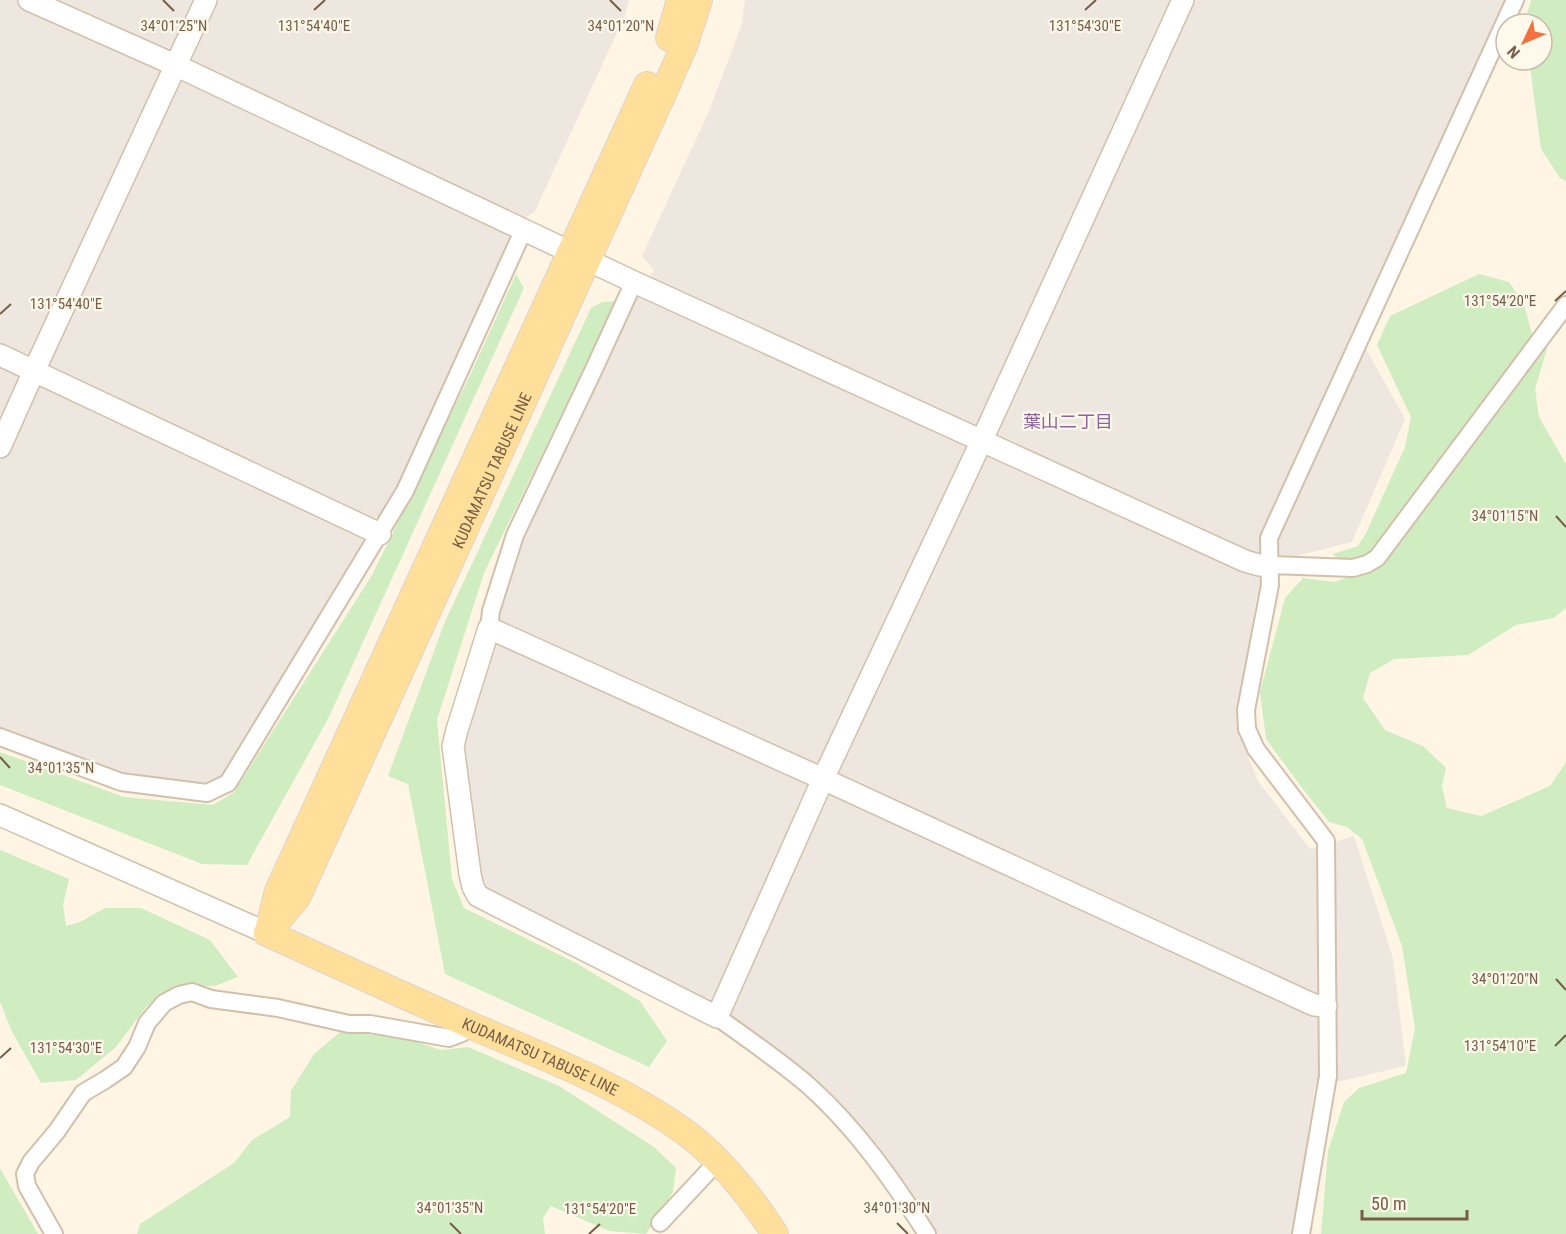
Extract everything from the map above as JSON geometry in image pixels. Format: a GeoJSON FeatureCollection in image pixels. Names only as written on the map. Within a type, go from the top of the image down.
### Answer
{"type":"FeatureCollection","features":[{"type":"Feature","properties":{"kind":"main road","name":"KUDAMATSU TABUSE LINE"},"geometry":{"type":"LineString","coordinates":[[579,255],[671,33],[680,0]]}},
{"type":"Feature","properties":{"kind":"main road","name":"KUDAMATSU TABUSE LINE"},"geometry":{"type":"LineString","coordinates":[[699,0],[680,56],[579,255],[279,891],[267,933],[608,1087],[660,1116],[687,1134],[717,1161],[754,1201],[775,1234]]}},
{"type":"Feature","properties":{"kind":"street"},"geometry":{"type":"LineString","coordinates":[[29,0],[175,64],[634,282],[1245,561],[1259,565],[1353,568],[1377,558],[1566,305]]}},
{"type":"Feature","properties":{"kind":"street"},"geometry":{"type":"LineString","coordinates":[[0,447],[33,371],[206,0]]}},
{"type":"Feature","properties":{"kind":"street"},"geometry":{"type":"LineString","coordinates":[[717,1017],[823,779],[1184,0]]}},
{"type":"Feature","properties":{"kind":"street"},"geometry":{"type":"LineString","coordinates":[[1301,1234],[1327,1086],[1326,842],[1256,749],[1247,729],[1246,710],[1270,585],[1269,538],[1515,0]]}},
{"type":"Feature","properties":{"kind":"street"},"geometry":{"type":"LineString","coordinates":[[0,737],[121,782],[207,793],[228,783],[405,491],[524,229]]}},
{"type":"Feature","properties":{"kind":"street"},"geometry":{"type":"LineString","coordinates":[[634,282],[515,535],[457,730],[453,746],[472,886],[478,896],[717,1017],[792,1072],[842,1120],[885,1170],[927,1234]]}},
{"type":"Feature","properties":{"kind":"street"},"geometry":{"type":"LineString","coordinates":[[0,356],[380,534]]}},
{"type":"Feature","properties":{"kind":"street"},"geometry":{"type":"LineString","coordinates":[[489,628],[1314,1005],[1326,1006]]}},
{"type":"Feature","properties":{"kind":"street"},"geometry":{"type":"LineString","coordinates":[[0,814],[267,933]]}},
{"type":"Feature","properties":{"kind":"street"},"geometry":{"type":"LineString","coordinates":[[54,1234],[27,1186],[26,1174],[31,1162],[57,1131],[83,1093],[124,1066],[137,1047],[147,1023],[164,1003],[179,995],[192,992],[211,999],[278,1008],[349,1024],[370,1024],[449,1038],[462,1033],[469,1024]]}},
{"type":"Feature","properties":{"kind":"street"},"geometry":{"type":"LineString","coordinates":[[660,1223],[717,1161]]}},
{"type":"Feature","properties":{"kind":"shaded area"},"geometry":{"type":"Polygon","coordinates":[[[0,0],[629,0],[625,15],[535,211],[527,217],[513,245],[387,513],[376,517],[362,537],[366,549],[224,780],[205,791],[119,778],[0,732],[0,0]]]}},
{"type":"Feature","properties":{"kind":"shaded area"},"geometry":{"type":"Polygon","coordinates":[[[745,0],[1509,0],[1503,12],[1494,12],[1494,32],[1353,335],[1366,349],[1405,419],[1352,542],[1292,557],[1256,599],[1239,713],[1250,762],[1258,781],[1310,849],[1354,836],[1393,958],[1406,1066],[1315,1087],[1293,1234],[935,1234],[879,1147],[831,1094],[754,1033],[484,893],[476,876],[459,739],[494,615],[547,477],[631,299],[640,296],[654,270],[642,256],[709,111],[742,24],[745,0]]]}},
{"type":"Feature","properties":{"kind":"green space"},"geometry":{"type":"Polygon","coordinates":[[[1531,0],[1566,0],[1566,181],[1560,178],[1541,149],[1531,72],[1554,72],[1554,12],[1527,12],[1531,0]]]}},
{"type":"Feature","properties":{"kind":"green space"},"geometry":{"type":"Polygon","coordinates":[[[516,274],[524,288],[329,717],[247,865],[202,864],[0,785],[0,752],[124,797],[213,805],[234,792],[372,575],[472,371],[516,274]]]}},
{"type":"Feature","properties":{"kind":"green space"},"geometry":{"type":"Polygon","coordinates":[[[1479,274],[1509,282],[1524,304],[1533,338],[1547,349],[1535,389],[1539,417],[1566,464],[1566,608],[1554,618],[1516,625],[1468,655],[1394,659],[1370,673],[1363,698],[1385,730],[1423,746],[1446,768],[1442,786],[1447,808],[1481,816],[1550,786],[1566,762],[1566,1234],[1321,1234],[1328,1151],[1344,1102],[1359,1088],[1406,1073],[1415,1028],[1402,946],[1362,839],[1347,827],[1329,822],[1266,739],[1260,692],[1285,598],[1303,578],[1334,582],[1354,575],[1333,554],[1358,546],[1405,447],[1411,417],[1377,345],[1390,316],[1479,274]]]}},
{"type":"Feature","properties":{"kind":"green space"},"geometry":{"type":"Polygon","coordinates":[[[617,301],[484,573],[437,720],[452,879],[464,908],[576,963],[640,1001],[667,1041],[649,1067],[445,974],[408,784],[388,776],[444,624],[591,308],[602,302],[617,301]]]}},
{"type":"Feature","properties":{"kind":"green space"},"geometry":{"type":"Polygon","coordinates":[[[0,850],[69,879],[63,905],[66,926],[80,922],[105,908],[141,908],[210,940],[238,977],[215,986],[176,985],[146,1007],[116,1047],[76,1080],[41,1083],[11,1030],[0,1001],[0,850]]]}},
{"type":"Feature","properties":{"kind":"green space"},"geometry":{"type":"Polygon","coordinates":[[[340,1032],[402,1037],[441,1050],[468,1047],[559,1086],[654,1147],[676,1168],[673,1192],[646,1234],[609,1231],[551,1206],[543,1218],[545,1234],[137,1234],[140,1224],[234,1163],[252,1140],[290,1117],[291,1091],[314,1054],[340,1032]]]}},
{"type":"Feature","properties":{"kind":"green space"},"geometry":{"type":"Polygon","coordinates":[[[0,1168],[5,1177],[38,1234],[0,1234],[0,1168]]]}},
{"type":"Feature","properties":{"kind":"district","name":"葉山二丁目"},"geometry":{"type":"Point","coordinates":[1068,422]}}]}
